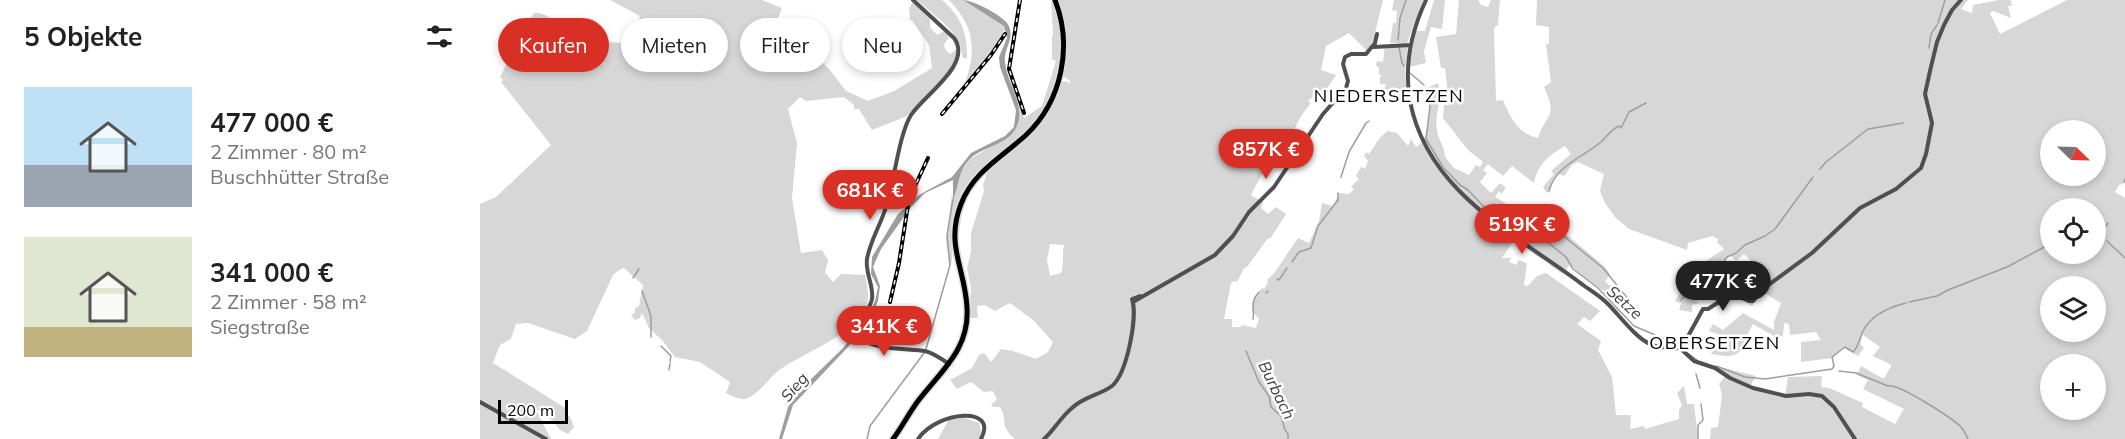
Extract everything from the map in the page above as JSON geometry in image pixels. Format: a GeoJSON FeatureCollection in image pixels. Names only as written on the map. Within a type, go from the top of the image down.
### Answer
{"type":"FeatureCollection","features":[{"type":"Feature","properties":{"kind":"main road"},"geometry":{"type":"LineString","coordinates":[[893,439],[919,399],[949,366],[964,336],[967,322],[966,298],[954,243],[960,206],[966,192],[977,176],[1027,134],[1042,117],[1060,78],[1064,52],[1063,26],[1056,0]]}},
{"type":"Feature","properties":{"kind":"street"},"geometry":{"type":"LineString","coordinates":[[914,0],[954,38],[959,46],[960,55],[956,66],[921,103],[908,122],[887,205],[867,258],[872,300],[857,327],[860,336],[875,345],[925,351],[949,366]]}},
{"type":"Feature","properties":{"kind":"street"},"geometry":{"type":"LineString","coordinates":[[1426,0],[1418,17],[1410,45],[1407,68],[1408,90],[1414,117],[1426,149],[1450,182],[1511,234],[1603,299],[1648,343],[1662,348],[1682,348],[1694,361],[1764,392],[1786,396],[1809,394],[1822,396],[1834,407],[1855,439]]}},
{"type":"Feature","properties":{"kind":"street"},"geometry":{"type":"LineString","coordinates":[[1682,348],[1703,309],[1708,309],[1735,295],[1752,301],[1763,289],[1812,253],[1860,208],[1896,189],[1921,168],[1932,123],[1926,98],[1926,87],[1941,34],[1952,10],[1961,0]]}},
{"type":"Feature","properties":{"kind":"street"},"geometry":{"type":"LineString","coordinates":[[1376,45],[1377,34]]}},
{"type":"Feature","properties":{"kind":"street"},"geometry":{"type":"LineString","coordinates":[[1044,439],[1072,408],[1082,400],[1109,387],[1119,377],[1125,363],[1134,315],[1133,300],[1144,296],[1220,250],[1233,236],[1249,212],[1274,187],[1323,114],[1346,88],[1348,79],[1343,62],[1345,57],[1351,54],[1366,54],[1376,45],[1410,45]]}},
{"type":"Feature","properties":{"kind":"street"},"geometry":{"type":"LineString","coordinates":[[480,402],[546,439]]}},
{"type":"Feature","properties":{"kind":"street"},"geometry":{"type":"LineString","coordinates":[[918,439],[932,425],[960,415],[972,417],[981,422],[984,429],[981,439]]}},
{"type":"Feature","properties":{"kind":"shaded area"},"geometry":{"type":"Polygon","coordinates":[[[610,0],[762,0],[782,8],[778,18],[740,18],[740,72],[830,72],[830,70],[846,91],[868,101],[894,91],[932,68],[929,45],[923,36],[923,18],[910,18],[909,8],[913,2],[930,18],[930,27],[937,35],[944,31],[949,37],[944,45],[945,49],[950,54],[957,49],[955,64],[907,116],[872,130],[859,109],[854,109],[854,105],[844,97],[806,101],[800,97],[788,109],[797,143],[792,198],[801,253],[822,250],[828,260],[825,273],[833,282],[841,274],[865,275],[868,293],[866,307],[857,321],[848,329],[778,371],[752,396],[745,399],[737,398],[726,393],[730,382],[700,362],[675,357],[649,328],[642,313],[640,318],[635,320],[631,315],[639,306],[643,285],[624,268],[613,275],[587,331],[575,339],[528,323],[516,324],[511,339],[500,345],[493,363],[567,409],[565,413],[570,417],[574,427],[568,434],[560,430],[553,421],[535,408],[551,439],[480,439],[480,204],[496,197],[551,145],[501,82],[503,80],[500,77],[502,72],[609,72],[609,42],[621,43],[621,72],[728,72],[728,18],[639,18],[640,16],[610,0]]]}},
{"type":"Feature","properties":{"kind":"shaded area"},"geometry":{"type":"Polygon","coordinates":[[[917,0],[942,0],[949,6],[959,19],[965,34],[967,59],[962,57],[958,40],[952,32],[917,0]]]}},
{"type":"Feature","properties":{"kind":"shaded area"},"geometry":{"type":"Polygon","coordinates":[[[949,0],[963,0],[1004,26],[1005,29],[991,52],[965,83],[971,59],[971,38],[964,19],[949,0]]]}},
{"type":"Feature","properties":{"kind":"shaded area"},"geometry":{"type":"Polygon","coordinates":[[[963,0],[973,2],[993,12],[1010,28],[1005,62],[1018,103],[1019,120],[1016,128],[1007,138],[976,154],[966,163],[953,199],[953,180],[925,193],[911,207],[881,249],[873,267],[880,286],[875,308],[848,347],[793,405],[782,439],[779,439],[788,407],[805,385],[843,348],[870,311],[878,287],[871,274],[872,257],[898,214],[919,195],[952,177],[971,153],[1005,136],[1014,127],[1016,110],[1000,67],[999,57],[1007,38],[1004,26],[963,0]]]}},
{"type":"Feature","properties":{"kind":"shaded area"},"geometry":{"type":"Polygon","coordinates":[[[1051,0],[1060,37],[1058,74],[1052,92],[1032,124],[1019,138],[980,169],[962,192],[953,219],[952,257],[949,265],[946,238],[952,194],[953,198],[957,178],[969,160],[1012,133],[1019,108],[1018,101],[1024,118],[1042,106],[1056,61],[1052,59],[1051,0]]]}},
{"type":"Feature","properties":{"kind":"shaded area"},"geometry":{"type":"Polygon","coordinates":[[[1057,0],[1383,0],[1373,41],[1367,51],[1349,33],[1326,46],[1321,70],[1336,75],[1324,93],[1321,90],[1308,101],[1311,103],[1301,116],[1291,136],[1283,133],[1251,195],[1263,202],[1261,208],[1268,214],[1276,207],[1286,214],[1270,239],[1268,238],[1244,268],[1237,282],[1231,283],[1224,319],[1232,319],[1232,327],[1241,327],[1241,325],[1256,328],[1259,319],[1252,311],[1254,299],[1262,288],[1264,289],[1268,283],[1267,280],[1298,238],[1309,243],[1319,221],[1322,203],[1333,206],[1339,193],[1349,194],[1354,189],[1351,187],[1359,179],[1356,176],[1361,167],[1365,169],[1368,161],[1364,156],[1366,152],[1369,154],[1387,131],[1397,133],[1408,146],[1411,139],[1416,147],[1421,142],[1429,120],[1427,88],[1438,83],[1440,96],[1436,124],[1445,157],[1454,168],[1469,175],[1476,165],[1480,167],[1483,162],[1468,150],[1443,118],[1444,105],[1449,105],[1445,68],[1441,68],[1436,37],[1456,34],[1459,0],[1478,0],[1481,5],[1488,7],[1491,0],[1500,0],[1498,25],[1494,28],[1496,101],[1503,100],[1520,128],[1538,138],[1551,110],[1544,87],[1551,82],[1546,44],[1549,44],[1549,27],[1536,25],[1537,0],[1968,0],[1961,9],[1972,13],[1973,5],[2011,0],[2012,6],[2008,6],[2011,18],[1993,11],[1990,13],[2000,34],[2067,0],[2125,0],[2125,183],[2119,185],[2115,192],[2125,198],[2125,439],[1710,439],[1711,428],[1718,427],[1722,395],[1719,384],[1726,375],[1716,366],[1756,376],[1750,386],[1785,396],[1788,377],[1822,376],[1821,387],[1829,388],[1863,403],[1862,407],[1895,424],[1904,409],[1863,389],[1868,380],[1857,375],[1861,366],[1884,379],[1891,366],[1873,356],[1880,347],[1863,335],[1860,344],[1864,348],[1858,356],[1844,348],[1832,358],[1801,362],[1801,342],[1821,340],[1816,332],[1790,335],[1789,324],[1784,323],[1783,336],[1774,336],[1753,324],[1740,351],[1736,354],[1723,356],[1711,354],[1720,335],[1709,331],[1713,324],[1723,330],[1743,313],[1774,330],[1774,322],[1781,303],[1763,292],[1752,306],[1734,294],[1750,273],[1744,268],[1751,261],[1744,254],[1736,261],[1730,255],[1719,265],[1714,261],[1698,274],[1689,288],[1692,290],[1689,296],[1699,303],[1692,305],[1692,312],[1679,310],[1681,303],[1675,301],[1694,269],[1724,249],[1717,242],[1718,239],[1712,236],[1688,243],[1687,250],[1629,229],[1615,217],[1605,203],[1600,191],[1604,174],[1578,162],[1572,165],[1564,176],[1558,174],[1547,193],[1543,187],[1554,174],[1551,171],[1571,154],[1565,146],[1545,161],[1538,170],[1534,183],[1512,166],[1503,176],[1488,164],[1483,170],[1487,173],[1480,182],[1491,193],[1500,183],[1506,188],[1501,194],[1499,191],[1495,197],[1521,217],[1534,207],[1604,266],[1610,274],[1605,282],[1613,287],[1608,294],[1570,264],[1563,274],[1514,240],[1502,258],[1511,258],[1509,262],[1516,265],[1519,260],[1527,263],[1524,285],[1528,286],[1537,276],[1546,273],[1600,311],[1590,321],[1584,317],[1577,324],[1601,341],[1598,350],[1612,377],[1616,415],[1631,415],[1630,429],[1644,426],[1645,429],[1679,419],[1679,410],[1682,405],[1677,393],[1684,386],[1687,404],[1694,404],[1698,439],[1015,439],[1005,427],[1000,407],[993,407],[991,404],[997,400],[993,391],[984,392],[971,382],[957,389],[950,380],[972,368],[979,355],[984,353],[991,362],[1001,349],[1036,359],[1048,352],[1053,342],[1033,320],[1010,303],[995,311],[985,305],[977,306],[978,318],[969,318],[971,288],[967,268],[971,252],[971,233],[988,170],[979,179],[967,198],[961,218],[957,252],[958,222],[966,196],[978,179],[1040,123],[1062,82],[1067,81],[1069,84],[1070,81],[1063,76],[1066,37],[1057,0]],[[1050,244],[1047,260],[1050,276],[1061,273],[1064,245],[1050,244]]]}},
{"type":"Feature","properties":{"kind":"shaded area"},"geometry":{"type":"Polygon","coordinates":[[[1394,0],[1423,0],[1407,43],[1390,43],[1393,23],[1396,23],[1397,11],[1392,10],[1394,0]]]}},
{"type":"Feature","properties":{"kind":"shaded area"},"geometry":{"type":"Polygon","coordinates":[[[1434,0],[1445,0],[1442,29],[1431,27],[1424,51],[1426,63],[1409,67],[1416,31],[1425,31],[1434,0]]]}},
{"type":"Feature","properties":{"kind":"shaded area"},"geometry":{"type":"Polygon","coordinates":[[[534,13],[550,18],[531,18],[534,13]]]}},
{"type":"Feature","properties":{"kind":"shaded area"},"geometry":{"type":"Polygon","coordinates":[[[1385,46],[1408,47],[1405,71],[1407,96],[1395,98],[1395,92],[1383,92],[1386,84],[1380,84],[1380,77],[1383,76],[1379,75],[1379,68],[1376,65],[1377,61],[1383,62],[1385,46]]]}},
{"type":"Feature","properties":{"kind":"shaded area"},"geometry":{"type":"Polygon","coordinates":[[[957,418],[979,423],[982,434],[979,439],[938,439],[948,421],[957,418]]]}},
{"type":"Feature","properties":{"kind":"waterway","name":"Setze"},"geometry":{"type":"LineString","coordinates":[[1398,40],[1400,18],[1406,0]]}},
{"type":"Feature","properties":{"kind":"waterway"},"geometry":{"type":"LineString","coordinates":[[1938,23],[1945,0]]}},
{"type":"Feature","properties":{"kind":"waterway"},"geometry":{"type":"LineString","coordinates":[[1929,48],[1931,34],[1937,25]]}},
{"type":"Feature","properties":{"kind":"waterway","name":"Setze"},"geometry":{"type":"LineString","coordinates":[[1399,47],[1404,66]]}},
{"type":"Feature","properties":{"kind":"waterway","name":"Setze"},"geometry":{"type":"LineString","coordinates":[[1410,73],[1424,85]]}},
{"type":"Feature","properties":{"kind":"waterway","name":"Setze"},"geometry":{"type":"LineString","coordinates":[[1426,88],[1430,106],[1426,139],[1443,167],[1460,185],[1484,207],[1504,218],[1522,223],[1566,257],[1573,269],[1598,288],[1634,326],[1674,343],[1697,360]]}},
{"type":"Feature","properties":{"kind":"waterway"},"geometry":{"type":"LineString","coordinates":[[1549,191],[1552,182],[1564,168],[1594,148],[1614,129],[1619,126],[1621,128],[1629,112],[1646,103]]}},
{"type":"Feature","properties":{"kind":"waterway","name":"Burbach"},"geometry":{"type":"LineString","coordinates":[[1341,177],[1349,152],[1369,121]]}},
{"type":"Feature","properties":{"kind":"waterway"},"geometry":{"type":"LineString","coordinates":[[1820,169],[1868,129],[1903,123]]}},
{"type":"Feature","properties":{"kind":"waterway"},"geometry":{"type":"LineString","coordinates":[[1681,300],[1704,271],[1723,263],[1727,257],[1745,245],[1775,229],[1813,177]]}},
{"type":"Feature","properties":{"kind":"waterway","name":"Burbach"},"geometry":{"type":"LineString","coordinates":[[1292,262],[1299,252],[1311,248],[1318,226],[1338,200],[1338,193]]}},
{"type":"Feature","properties":{"kind":"waterway"},"geometry":{"type":"LineString","coordinates":[[926,349],[950,265],[947,236],[953,199]]}},
{"type":"Feature","properties":{"kind":"waterway"},"geometry":{"type":"LineString","coordinates":[[1522,223],[1536,220],[1557,234],[1561,234],[1603,268],[1633,305]]}},
{"type":"Feature","properties":{"kind":"waterway"},"geometry":{"type":"LineString","coordinates":[[2107,241],[2125,258]]}},
{"type":"Feature","properties":{"kind":"waterway","name":"Setze"},"geometry":{"type":"LineString","coordinates":[[1909,302],[1937,296],[2007,267],[2040,249]]}},
{"type":"Feature","properties":{"kind":"waterway","name":"Burbach"},"geometry":{"type":"LineString","coordinates":[[1277,279],[1279,280],[1287,268]]}},
{"type":"Feature","properties":{"kind":"waterway"},"geometry":{"type":"LineString","coordinates":[[633,278],[639,269]]}},
{"type":"Feature","properties":{"kind":"waterway"},"geometry":{"type":"LineString","coordinates":[[642,291],[651,316],[651,337]]}},
{"type":"Feature","properties":{"kind":"waterway","name":"Burbach"},"geometry":{"type":"LineString","coordinates":[[1253,319],[1253,303],[1259,292]]}},
{"type":"Feature","properties":{"kind":"waterway","name":"Setze"},"geometry":{"type":"LineString","coordinates":[[1716,366],[1745,377],[1765,379],[1832,369],[1834,366],[1832,357],[1845,347],[1853,352],[1866,325],[1871,320],[1887,309],[1906,303]]}},
{"type":"Feature","properties":{"kind":"waterway"},"geometry":{"type":"LineString","coordinates":[[661,346],[671,356],[670,362]]}},
{"type":"Feature","properties":{"kind":"waterway","name":"Burbach"},"geometry":{"type":"LineString","coordinates":[[1246,351],[1259,382],[1269,396],[1271,407],[1281,416],[1288,439]]}},
{"type":"Feature","properties":{"kind":"waterway"},"geometry":{"type":"LineString","coordinates":[[867,439],[870,426],[924,353]]}},
{"type":"Feature","properties":{"kind":"waterway"},"geometry":{"type":"LineString","coordinates":[[669,370],[670,364]]}},
{"type":"Feature","properties":{"kind":"waterway"},"geometry":{"type":"LineString","coordinates":[[1839,371],[1856,373],[1913,395],[1956,423],[1968,439]]}},
{"type":"Feature","properties":{"kind":"waterway"},"geometry":{"type":"LineString","coordinates":[[1696,374],[1700,388]]}},
{"type":"Feature","properties":{"kind":"waterway"},"geometry":{"type":"LineString","coordinates":[[1698,439],[1698,425],[1703,420],[1701,404]]}},
{"type":"Feature","properties":{"kind":"railway"},"geometry":{"type":"LineString","coordinates":[[1020,0],[1009,69],[1024,113]]}},
{"type":"Feature","properties":{"kind":"railway"},"geometry":{"type":"LineString","coordinates":[[942,114],[991,55],[1005,34]]}},
{"type":"Feature","properties":{"kind":"railway"},"geometry":{"type":"LineString","coordinates":[[909,199],[928,158]]}},
{"type":"Feature","properties":{"kind":"railway"},"geometry":{"type":"LineString","coordinates":[[890,302],[908,205]]}},
{"type":"Feature","properties":{"kind":"district","name":"NIEDERSETZEN"},"geometry":{"type":"Point","coordinates":[1389,96]}},
{"type":"Feature","properties":{"kind":"district","name":"OBERSETZEN"},"geometry":{"type":"Point","coordinates":[1715,343]}},
{"type":"Feature","properties":{"kind":"water label","name":"Sieg"},"geometry":{"type":"Point","coordinates":[794,387]}}]}
